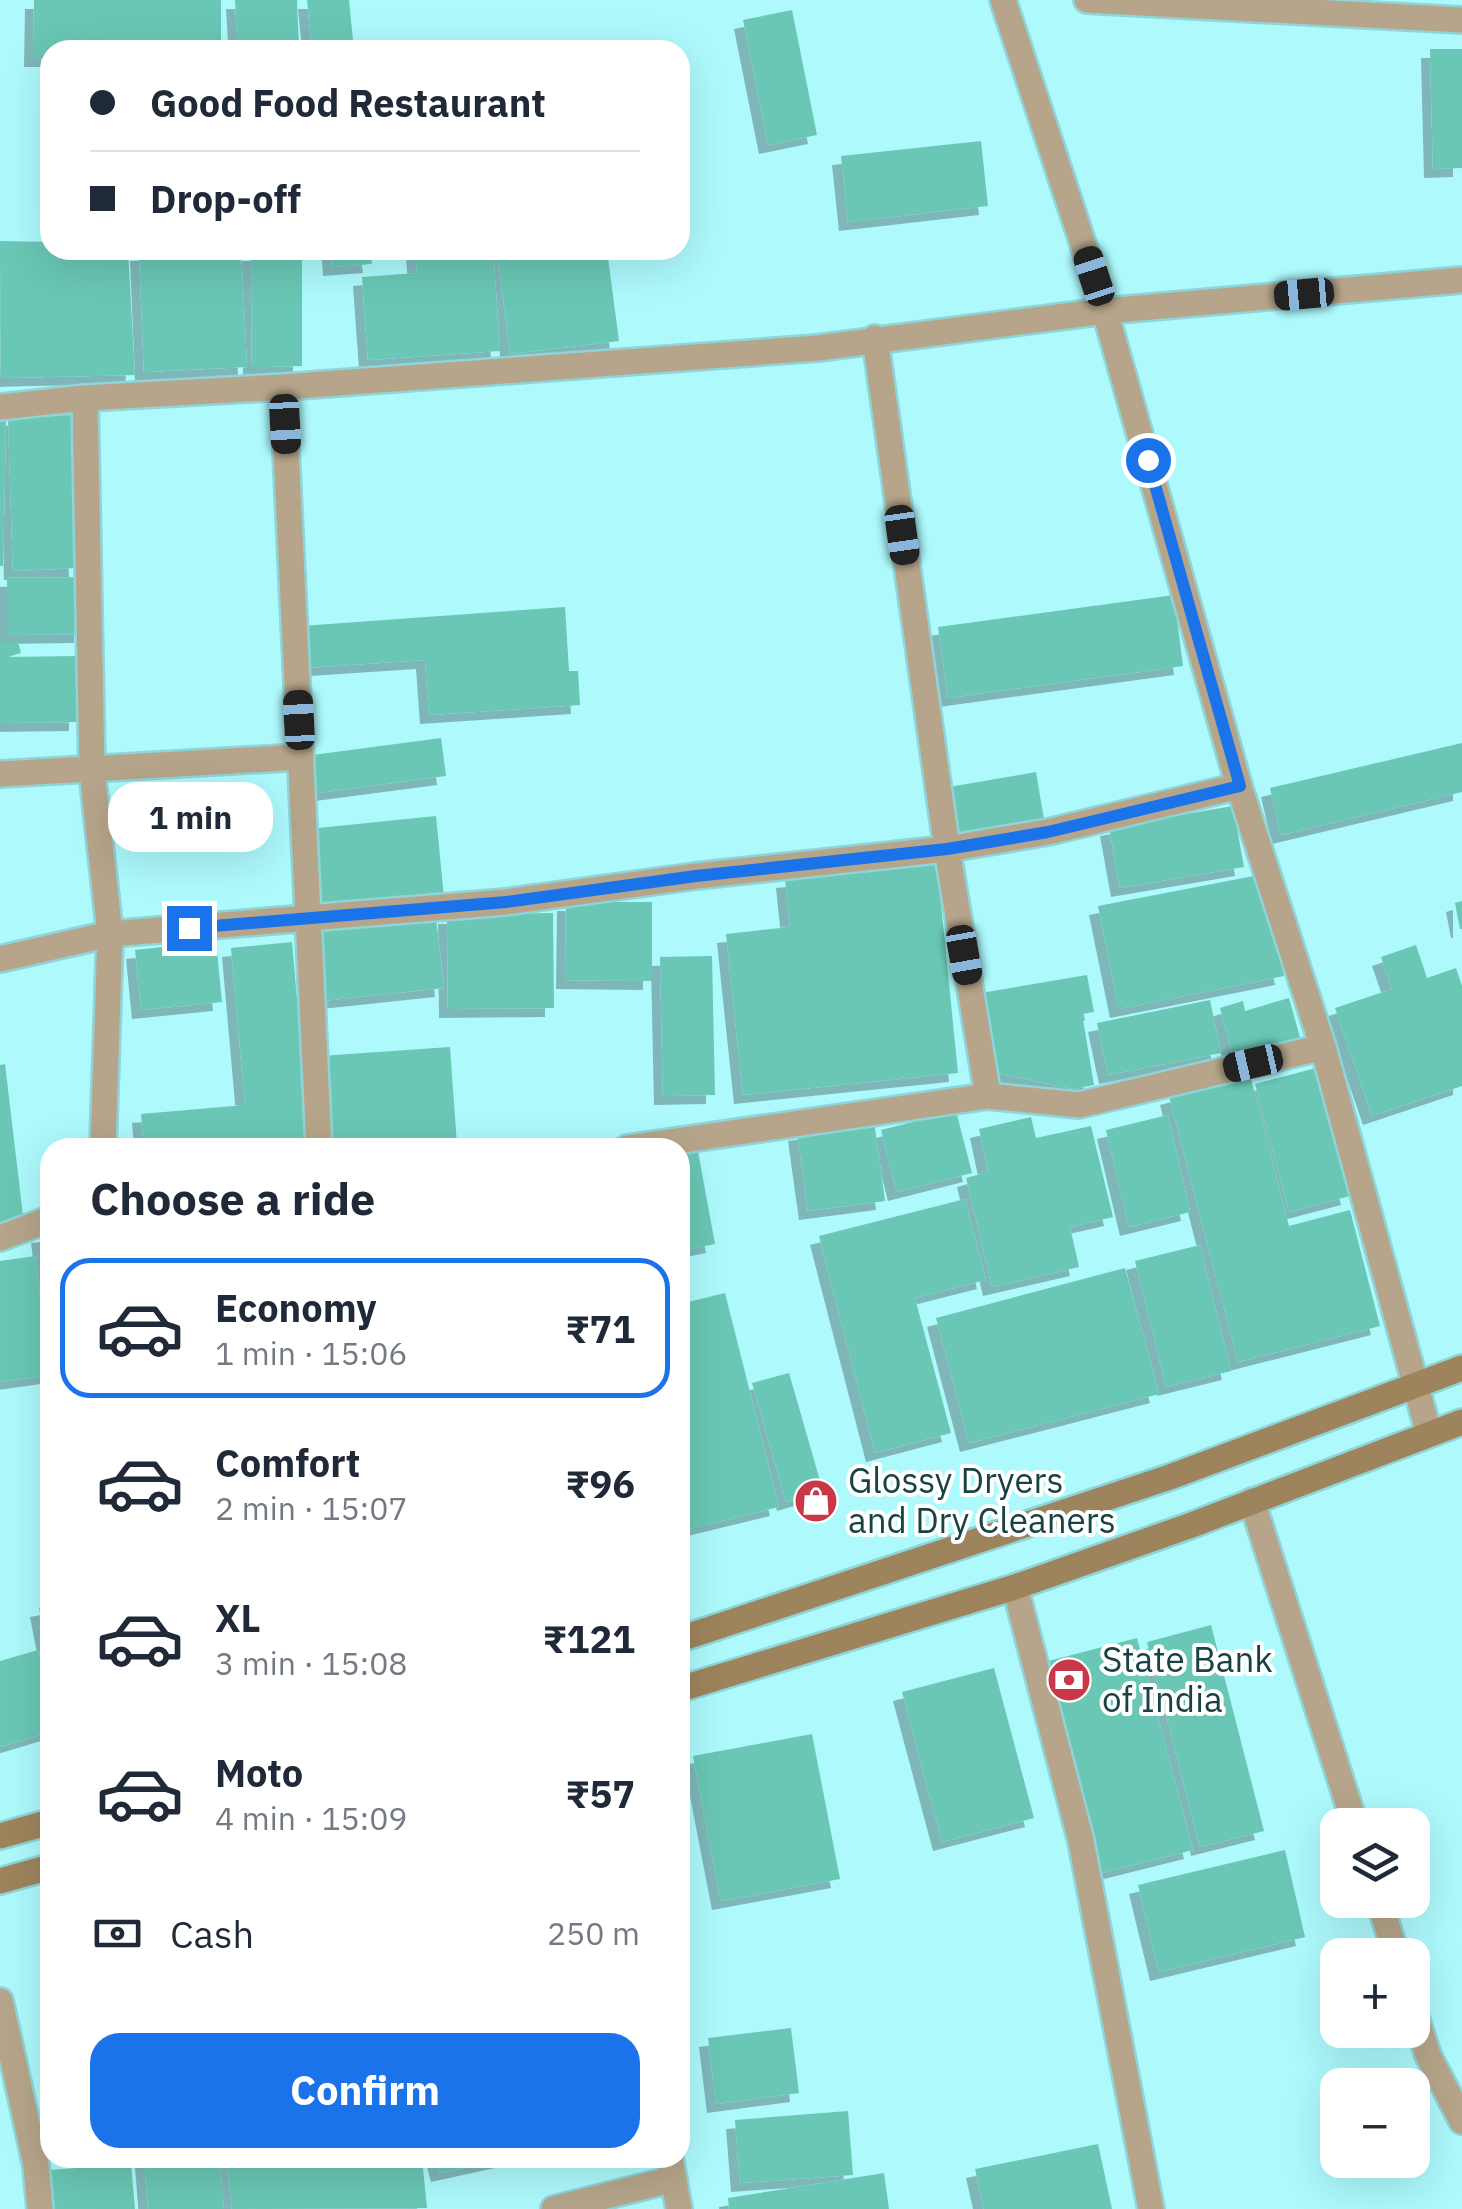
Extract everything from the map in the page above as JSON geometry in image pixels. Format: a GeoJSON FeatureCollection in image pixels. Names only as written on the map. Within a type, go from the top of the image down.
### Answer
{"type":"FeatureCollection","features":[{"type":"Feature","properties":{"kind":"street"},"geometry":{"type":"LineString","coordinates":[[1003,0],[1106,311],[1240,786],[1323,1047],[1429,1434]]}},
{"type":"Feature","properties":{"kind":"street"},"geometry":{"type":"LineString","coordinates":[[1088,0],[1462,20]]}},
{"type":"Feature","properties":{"kind":"street"},"geometry":{"type":"LineString","coordinates":[[0,407],[818,348],[1106,311],[1462,280]]}},
{"type":"Feature","properties":{"kind":"street"},"geometry":{"type":"LineString","coordinates":[[875,338],[947,849],[988,1096]]}},
{"type":"Feature","properties":{"kind":"street"},"geometry":{"type":"LineString","coordinates":[[283,387],[319,1138]]}},
{"type":"Feature","properties":{"kind":"street"},"geometry":{"type":"LineString","coordinates":[[85,398],[92,772],[110,934],[102,1138]]}},
{"type":"Feature","properties":{"kind":"street"},"geometry":{"type":"LineString","coordinates":[[0,774],[301,758]]}},
{"type":"Feature","properties":{"kind":"street"},"geometry":{"type":"LineString","coordinates":[[0,960],[110,934],[506,902],[696,876],[947,849],[1048,832],[1240,786]]}},
{"type":"Feature","properties":{"kind":"street"},"geometry":{"type":"LineString","coordinates":[[690,1139],[988,1096],[1078,1105],[1323,1047]]}},
{"type":"Feature","properties":{"kind":"street"},"geometry":{"type":"LineString","coordinates":[[0,1238],[40,1223]]}},
{"type":"Feature","properties":{"kind":"street"},"geometry":{"type":"LineString","coordinates":[[690,1636],[1170,1477],[1462,1368]]}},
{"type":"Feature","properties":{"kind":"street"},"geometry":{"type":"LineString","coordinates":[[690,1686],[1015,1587],[1462,1422]]}},
{"type":"Feature","properties":{"kind":"street"},"geometry":{"type":"LineString","coordinates":[[1252,1501],[1350,1808]]}},
{"type":"Feature","properties":{"kind":"street"},"geometry":{"type":"LineString","coordinates":[[1015,1587],[1081,1840],[1152,2209]]}},
{"type":"Feature","properties":{"kind":"street"},"geometry":{"type":"LineString","coordinates":[[0,1836],[40,1825]]}},
{"type":"Feature","properties":{"kind":"street"},"geometry":{"type":"LineString","coordinates":[[0,1882],[40,1871]]}},
{"type":"Feature","properties":{"kind":"street"},"geometry":{"type":"LineString","coordinates":[[0,2001],[36,2166],[40,2209]]}},
{"type":"Feature","properties":{"kind":"street"},"geometry":{"type":"LineString","coordinates":[[1426,2048],[1462,2121]]}},
{"type":"Feature","properties":{"kind":"street"},"geometry":{"type":"LineString","coordinates":[[554,2209],[672,2168],[679,2209]]}},
{"type":"Feature","properties":{"kind":"building"},"geometry":{"type":"Polygon","coordinates":[[[34,0],[221,0],[221,40],[40,40],[40,58],[33,58],[34,0]]]}},
{"type":"Feature","properties":{"kind":"building"},"geometry":{"type":"Polygon","coordinates":[[[235,0],[297,0],[299,40],[237,40],[235,0]]]}},
{"type":"Feature","properties":{"kind":"building"},"geometry":{"type":"Polygon","coordinates":[[[307,0],[349,0],[353,40],[311,40],[307,0]]]}},
{"type":"Feature","properties":{"kind":"building"},"geometry":{"type":"Polygon","coordinates":[[[792,10],[817,135],[768,145],[743,20],[792,10]]]}},
{"type":"Feature","properties":{"kind":"building"},"geometry":{"type":"Polygon","coordinates":[[[1430,49],[1462,49],[1462,168],[1433,169],[1430,49]]]}},
{"type":"Feature","properties":{"kind":"building"},"geometry":{"type":"Polygon","coordinates":[[[981,141],[988,206],[848,222],[841,156],[981,141]]]}},
{"type":"Feature","properties":{"kind":"building"},"geometry":{"type":"Polygon","coordinates":[[[0,241],[40,242],[40,260],[129,260],[135,375],[1,378],[0,241]]]}},
{"type":"Feature","properties":{"kind":"building"},"geometry":{"type":"Polygon","coordinates":[[[139,260],[242,260],[247,367],[144,372],[139,260]]]}},
{"type":"Feature","properties":{"kind":"building"},"geometry":{"type":"Polygon","coordinates":[[[251,260],[302,260],[302,366],[252,367],[251,260]]]}},
{"type":"Feature","properties":{"kind":"building"},"geometry":{"type":"Polygon","coordinates":[[[332,260],[371,260],[372,264],[332,267],[332,260]]]}},
{"type":"Feature","properties":{"kind":"building"},"geometry":{"type":"Polygon","coordinates":[[[416,260],[494,260],[500,351],[368,360],[362,277],[417,273],[416,260]]]}},
{"type":"Feature","properties":{"kind":"building"},"geometry":{"type":"Polygon","coordinates":[[[498,260],[608,260],[619,341],[510,354],[498,260]]]}},
{"type":"Feature","properties":{"kind":"building"},"geometry":{"type":"Polygon","coordinates":[[[72,415],[78,568],[13,571],[8,417],[72,415]]]}},
{"type":"Feature","properties":{"kind":"building"},"geometry":{"type":"Polygon","coordinates":[[[0,418],[6,419],[3,566],[0,566],[0,418]]]}},
{"type":"Feature","properties":{"kind":"building"},"geometry":{"type":"Polygon","coordinates":[[[83,577],[83,634],[7,635],[7,578],[83,577]]]}},
{"type":"Feature","properties":{"kind":"building"},"geometry":{"type":"Polygon","coordinates":[[[1174,595],[1183,666],[948,698],[938,627],[1174,595]]]}},
{"type":"Feature","properties":{"kind":"building"},"geometry":{"type":"Polygon","coordinates":[[[565,607],[569,671],[578,671],[580,705],[429,715],[425,660],[304,668],[301,626],[565,607]]]}},
{"type":"Feature","properties":{"kind":"building"},"geometry":{"type":"Polygon","coordinates":[[[0,642],[18,642],[21,653],[7,657],[77,656],[78,722],[0,723],[0,642]]]}},
{"type":"Feature","properties":{"kind":"building"},"geometry":{"type":"Polygon","coordinates":[[[441,738],[446,776],[309,794],[305,756],[441,738]]]}},
{"type":"Feature","properties":{"kind":"building"},"geometry":{"type":"Polygon","coordinates":[[[1462,743],[1462,792],[1281,835],[1270,788],[1462,743]]]}},
{"type":"Feature","properties":{"kind":"building"},"geometry":{"type":"Polygon","coordinates":[[[1036,772],[1045,825],[958,841],[949,787],[1036,772]]]}},
{"type":"Feature","properties":{"kind":"building"},"geometry":{"type":"Polygon","coordinates":[[[1233,806],[1244,867],[1120,888],[1109,827],[1233,806]]]}},
{"type":"Feature","properties":{"kind":"building"},"geometry":{"type":"Polygon","coordinates":[[[436,816],[444,897],[316,910],[308,829],[436,816]]]}},
{"type":"Feature","properties":{"kind":"building"},"geometry":{"type":"Polygon","coordinates":[[[937,864],[958,1073],[743,1095],[726,934],[790,927],[785,879],[937,864]]]}},
{"type":"Feature","properties":{"kind":"building"},"geometry":{"type":"Polygon","coordinates":[[[1264,874],[1284,976],[1119,1009],[1098,906],[1264,874]]]}},
{"type":"Feature","properties":{"kind":"building"},"geometry":{"type":"Polygon","coordinates":[[[1462,901],[1462,929],[1460,929],[1455,903],[1462,901]]]}},
{"type":"Feature","properties":{"kind":"building"},"geometry":{"type":"Polygon","coordinates":[[[566,902],[652,902],[652,981],[565,980],[566,902]]]}},
{"type":"Feature","properties":{"kind":"building"},"geometry":{"type":"Polygon","coordinates":[[[553,913],[554,1008],[448,1009],[447,915],[553,913]]]}},
{"type":"Feature","properties":{"kind":"building"},"geometry":{"type":"Polygon","coordinates":[[[436,918],[444,988],[321,1001],[313,930],[436,918]]]}},
{"type":"Feature","properties":{"kind":"building"},"geometry":{"type":"Polygon","coordinates":[[[216,941],[222,1002],[141,1010],[135,950],[216,941]]]}},
{"type":"Feature","properties":{"kind":"building"},"geometry":{"type":"Polygon","coordinates":[[[292,942],[309,1138],[143,1138],[141,1114],[245,1105],[231,948],[292,942]]]}},
{"type":"Feature","properties":{"kind":"building"},"geometry":{"type":"Polygon","coordinates":[[[1416,945],[1427,978],[1456,968],[1462,986],[1462,1086],[1372,1116],[1335,1008],[1392,989],[1381,957],[1416,945]]]}},
{"type":"Feature","properties":{"kind":"building"},"geometry":{"type":"Polygon","coordinates":[[[712,956],[715,1095],[663,1096],[660,957],[712,956]]]}},
{"type":"Feature","properties":{"kind":"building"},"geometry":{"type":"Polygon","coordinates":[[[1087,975],[1094,1012],[1082,1014],[1094,1085],[1074,1089],[995,1073],[981,993],[1087,975]]]}},
{"type":"Feature","properties":{"kind":"building"},"geometry":{"type":"Polygon","coordinates":[[[1289,998],[1301,1041],[1234,1060],[1220,1008],[1243,1001],[1245,1011],[1289,998]]]}},
{"type":"Feature","properties":{"kind":"building"},"geometry":{"type":"Polygon","coordinates":[[[1210,1000],[1221,1053],[1108,1075],[1097,1023],[1210,1000]]]}},
{"type":"Feature","properties":{"kind":"building"},"geometry":{"type":"Polygon","coordinates":[[[450,1047],[456,1138],[327,1138],[321,1056],[450,1047]]]}},
{"type":"Feature","properties":{"kind":"building"},"geometry":{"type":"Polygon","coordinates":[[[5,1064],[24,1224],[0,1227],[0,1065],[5,1064]]]}},
{"type":"Feature","properties":{"kind":"building"},"geometry":{"type":"Polygon","coordinates":[[[1316,1068],[1350,1196],[1289,1212],[1255,1084],[1316,1068]]]}},
{"type":"Feature","properties":{"kind":"building"},"geometry":{"type":"Polygon","coordinates":[[[1250,1075],[1289,1226],[1350,1210],[1380,1326],[1238,1362],[1169,1096],[1250,1075]]]}},
{"type":"Feature","properties":{"kind":"building"},"geometry":{"type":"Polygon","coordinates":[[[956,1111],[972,1173],[897,1192],[881,1130],[956,1111]]]}},
{"type":"Feature","properties":{"kind":"building"},"geometry":{"type":"Polygon","coordinates":[[[1168,1115],[1190,1212],[1129,1227],[1106,1130],[1168,1115]]]}},
{"type":"Feature","properties":{"kind":"building"},"geometry":{"type":"Polygon","coordinates":[[[1031,1117],[1036,1138],[1091,1126],[1113,1217],[1070,1227],[1079,1267],[992,1287],[966,1178],[988,1172],[979,1129],[1031,1117]]]}},
{"type":"Feature","properties":{"kind":"building"},"geometry":{"type":"Polygon","coordinates":[[[874,1121],[885,1201],[808,1211],[797,1132],[874,1121]]]}},
{"type":"Feature","properties":{"kind":"building"},"geometry":{"type":"Polygon","coordinates":[[[697,1146],[715,1244],[690,1249],[690,1147],[697,1146]]]}},
{"type":"Feature","properties":{"kind":"building"},"geometry":{"type":"Polygon","coordinates":[[[965,1199],[986,1280],[915,1298],[951,1433],[875,1453],[819,1236],[965,1199]]]}},
{"type":"Feature","properties":{"kind":"building"},"geometry":{"type":"Polygon","coordinates":[[[1200,1245],[1231,1371],[1166,1387],[1135,1261],[1200,1245]]]}},
{"type":"Feature","properties":{"kind":"building"},"geometry":{"type":"Polygon","coordinates":[[[35,1256],[40,1296],[40,1376],[0,1382],[0,1261],[35,1256]]]}},
{"type":"Feature","properties":{"kind":"building"},"geometry":{"type":"Polygon","coordinates":[[[1125,1268],[1159,1394],[969,1443],[936,1318],[1125,1268]]]}},
{"type":"Feature","properties":{"kind":"building"},"geometry":{"type":"Polygon","coordinates":[[[725,1293],[779,1507],[690,1529],[690,1302],[725,1293]]]}},
{"type":"Feature","properties":{"kind":"building"},"geometry":{"type":"Polygon","coordinates":[[[789,1373],[823,1491],[786,1502],[752,1383],[789,1373]]]}},
{"type":"Feature","properties":{"kind":"building"},"geometry":{"type":"Polygon","coordinates":[[[1211,1625],[1264,1831],[1200,1847],[1147,1642],[1211,1625]]]}},
{"type":"Feature","properties":{"kind":"building"},"geometry":{"type":"Polygon","coordinates":[[[1137,1638],[1193,1850],[1097,1874],[1041,1663],[1137,1638]]]}},
{"type":"Feature","properties":{"kind":"building"},"geometry":{"type":"Polygon","coordinates":[[[38,1650],[40,1657],[40,1735],[0,1747],[0,1661],[38,1650]]]}},
{"type":"Feature","properties":{"kind":"building"},"geometry":{"type":"Polygon","coordinates":[[[994,1668],[1034,1818],[942,1842],[902,1692],[994,1668]]]}},
{"type":"Feature","properties":{"kind":"building"},"geometry":{"type":"Polygon","coordinates":[[[812,1734],[840,1879],[721,1901],[693,1756],[812,1734]]]}},
{"type":"Feature","properties":{"kind":"building"},"geometry":{"type":"Polygon","coordinates":[[[1285,1850],[1305,1937],[1159,1972],[1138,1885],[1285,1850]]]}},
{"type":"Feature","properties":{"kind":"building"},"geometry":{"type":"Polygon","coordinates":[[[791,2028],[799,2093],[716,2104],[708,2038],[791,2028]]]}},
{"type":"Feature","properties":{"kind":"building"},"geometry":{"type":"Polygon","coordinates":[[[848,2111],[853,2175],[740,2183],[735,2120],[848,2111]]]}},
{"type":"Feature","properties":{"kind":"building"},"geometry":{"type":"Polygon","coordinates":[[[1098,2144],[1112,2209],[984,2209],[975,2169],[1098,2144]]]}},
{"type":"Feature","properties":{"kind":"building"},"geometry":{"type":"Polygon","coordinates":[[[131,2168],[135,2209],[52,2209],[49,2170],[131,2168]]]}},
{"type":"Feature","properties":{"kind":"building"},"geometry":{"type":"Polygon","coordinates":[[[145,2168],[220,2168],[224,2209],[148,2209],[145,2168]]]}},
{"type":"Feature","properties":{"kind":"building"},"geometry":{"type":"Polygon","coordinates":[[[227,2168],[423,2168],[427,2208],[232,2209],[227,2168]]]}},
{"type":"Feature","properties":{"kind":"building"},"geometry":{"type":"Polygon","coordinates":[[[884,2173],[889,2209],[729,2209],[728,2198],[884,2173]]]}},
{"type":"Feature","properties":{"kind":"place","name":"Glossy Dryers and Dry Cleaners"},"geometry":{"type":"Point","coordinates":[816,1501]}},
{"type":"Feature","properties":{"kind":"place","name":"State Bank of India"},"geometry":{"type":"Point","coordinates":[1069,1680]}},
{"type":"Feature","properties":{"kind":"route"},"geometry":{"type":"LineString","coordinates":[[189,928],[506,902],[696,876],[947,849],[1048,832],[1240,786],[1148,460]]}}]}
